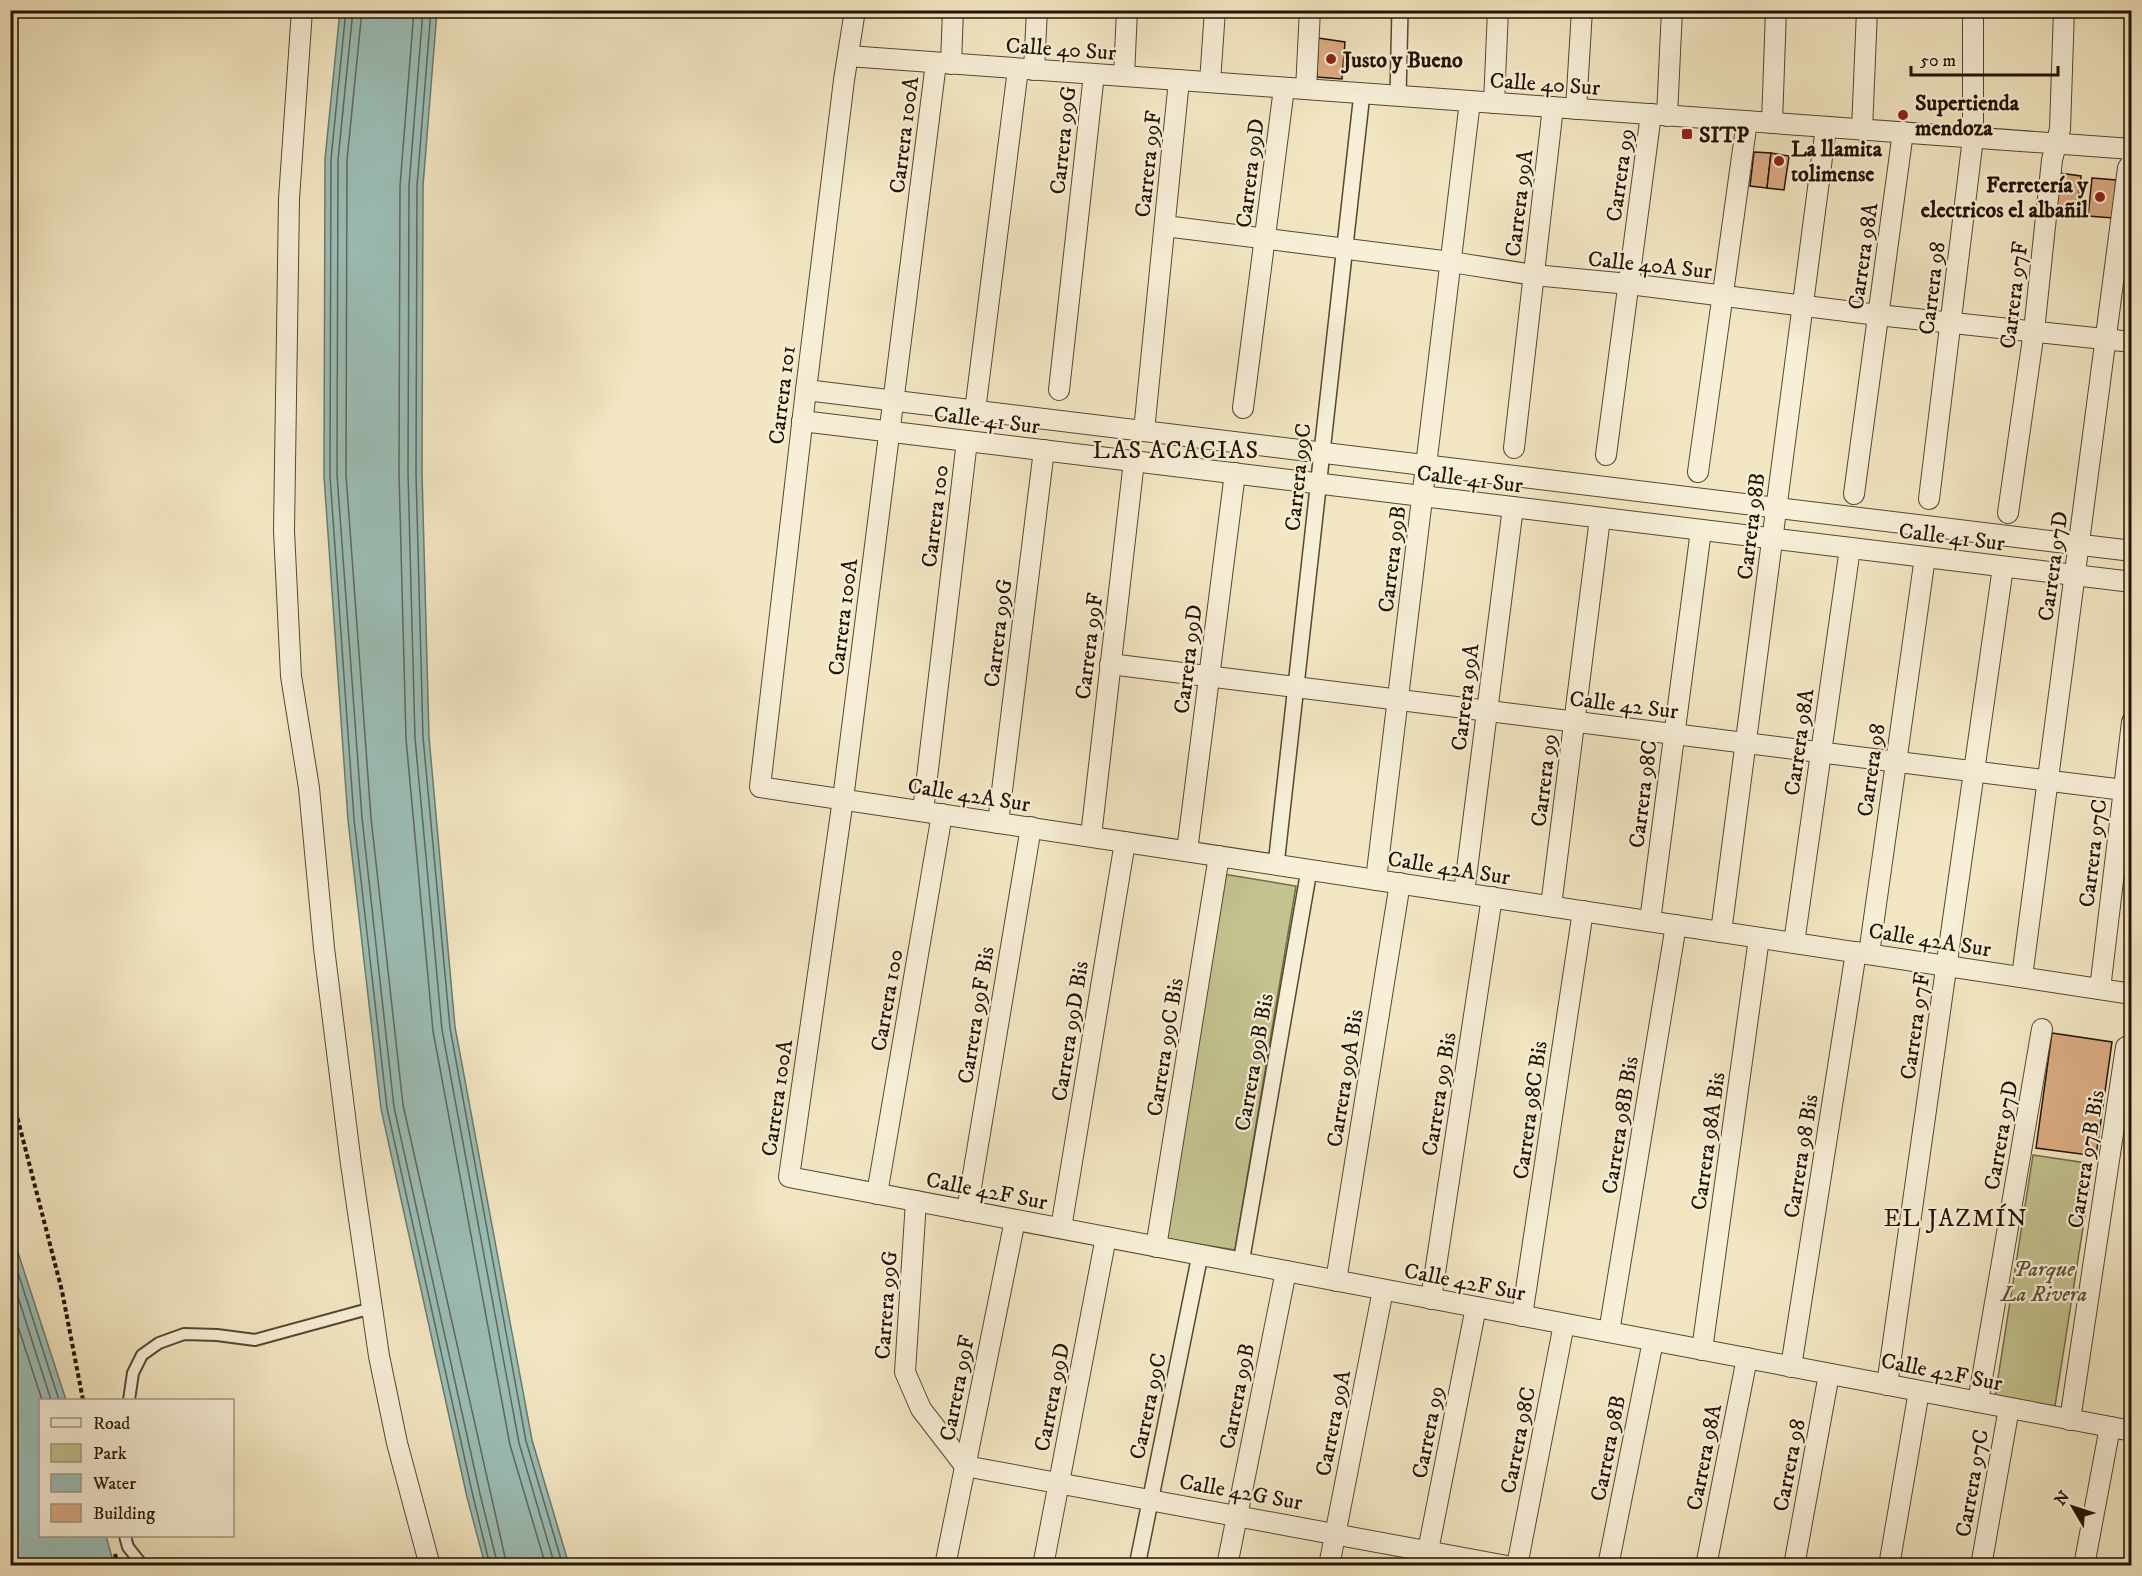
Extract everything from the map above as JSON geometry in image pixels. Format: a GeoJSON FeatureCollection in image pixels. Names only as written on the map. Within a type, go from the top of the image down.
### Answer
{"type":"FeatureCollection","features":[{"type":"Feature","properties":{"kind":"street"},"geometry":{"type":"LineString","coordinates":[[302,10],[289,199],[284,531],[291,665],[309,788],[324,948],[379,1356],[397,1443],[430,1566]]}},
{"type":"Feature","properties":{"kind":"street","name":"Carrera 101"},"geometry":{"type":"LineString","coordinates":[[760,787],[802,420],[855,10]]}},
{"type":"Feature","properties":{"kind":"street","name":"Carrera 100A"},"geometry":{"type":"LineString","coordinates":[[789,1177],[843,799],[894,401],[953,10]]}},
{"type":"Feature","properties":{"kind":"street"},"geometry":{"type":"LineString","coordinates":[[975,411],[1026,69],[1037,10]]}},
{"type":"Feature","properties":{"kind":"street"},"geometry":{"type":"LineString","coordinates":[[1124,76],[1126,10]]}},
{"type":"Feature","properties":{"kind":"street"},"geometry":{"type":"LineString","coordinates":[[1210,82],[1215,10]]}},
{"type":"Feature","properties":{"kind":"street"},"geometry":{"type":"LineString","coordinates":[[1306,89],[1310,10]]}},
{"type":"Feature","properties":{"kind":"street"},"geometry":{"type":"LineString","coordinates":[[1398,96],[1400,10]]}},
{"type":"Feature","properties":{"kind":"street"},"geometry":{"type":"LineString","coordinates":[[1494,103],[1498,10]]}},
{"type":"Feature","properties":{"kind":"street"},"geometry":{"type":"LineString","coordinates":[[1576,109],[1582,10]]}},
{"type":"Feature","properties":{"kind":"street"},"geometry":{"type":"LineString","coordinates":[[1659,115],[1672,10]]}},
{"type":"Feature","properties":{"kind":"street"},"geometry":{"type":"LineString","coordinates":[[1772,123],[1776,10]]}},
{"type":"Feature","properties":{"kind":"street"},"geometry":{"type":"LineString","coordinates":[[1862,130],[1867,10]]}},
{"type":"Feature","properties":{"kind":"street","name":"Carrera 98"},"geometry":{"type":"LineString","coordinates":[[1929,499],[1973,138],[1973,10]]}},
{"type":"Feature","properties":{"kind":"street","name":"Carrera 97F"},"geometry":{"type":"LineString","coordinates":[[2008,513],[2034,331],[2052,160],[2060,129],[2064,10]]}},
{"type":"Feature","properties":{"kind":"street","name":"Calle 40 Sur"},"geometry":{"type":"LineString","coordinates":[[848,56],[2132,149]]}},
{"type":"Feature","properties":{"kind":"street","name":"Carrera 99G"},"geometry":{"type":"LineString","coordinates":[[1059,390],[1094,74]]}},
{"type":"Feature","properties":{"kind":"street","name":"Carrera 99F"},"geometry":{"type":"LineString","coordinates":[[1144,431],[1179,80]]}},
{"type":"Feature","properties":{"kind":"street","name":"Carrera 99D"},"geometry":{"type":"LineString","coordinates":[[1244,408],[1284,88]]}},
{"type":"Feature","properties":{"kind":"street","name":"Carrera 99C"},"geometry":{"type":"LineString","coordinates":[[1276,865],[1362,93]]}},
{"type":"Feature","properties":{"kind":"street","name":"Carrera 99B"},"geometry":{"type":"LineString","coordinates":[[1377,880],[1470,101]]}},
{"type":"Feature","properties":{"kind":"street","name":"Carrera 99A"},"geometry":{"type":"LineString","coordinates":[[1514,448],[1553,107]]}},
{"type":"Feature","properties":{"kind":"street","name":"Carrera 99"},"geometry":{"type":"LineString","coordinates":[[1606,455],[1629,284],[1659,115]]}},
{"type":"Feature","properties":{"kind":"street"},"geometry":{"type":"LineString","coordinates":[[1698,472],[1747,122]]}},
{"type":"Feature","properties":{"kind":"street","name":"Carrera 98B"},"geometry":{"type":"LineString","coordinates":[[1721,932],[1826,127]]}},
{"type":"Feature","properties":{"kind":"street","name":"Carrera 98A"},"geometry":{"type":"LineString","coordinates":[[1854,494],[1903,132]]}},
{"type":"Feature","properties":{"kind":"street","name":"Carrera 97D"},"geometry":{"type":"LineString","coordinates":[[2022,977],[2128,168],[2132,162]]}},
{"type":"Feature","properties":{"kind":"street","name":"Calle 40A Sur"},"geometry":{"type":"LineString","coordinates":[[1165,225],[1533,275],[2132,342]]}},
{"type":"Feature","properties":{"kind":"street","name":"Calle 41 Sur"},"geometry":{"type":"LineString","coordinates":[[806,390],[2132,551]]}},
{"type":"Feature","properties":{"kind":"street","name":"Calle 41 Sur"},"geometry":{"type":"LineString","coordinates":[[802,420],[2132,582]]}},
{"type":"Feature","properties":{"kind":"street","name":"Carrera 100"},"geometry":{"type":"LineString","coordinates":[[877,1194],[932,813],[967,441]]}},
{"type":"Feature","properties":{"kind":"street","name":"Carrera 99G"},"geometry":{"type":"LineString","coordinates":[[998,823],[1044,450]]}},
{"type":"Feature","properties":{"kind":"street","name":"Carrera 99F"},"geometry":{"type":"LineString","coordinates":[[1091,836],[1134,461]]}},
{"type":"Feature","properties":{"kind":"street","name":"Carrera 99D"},"geometry":{"type":"LineString","coordinates":[[1186,851],[1235,473]]}},
{"type":"Feature","properties":{"kind":"street","name":"Carrera 99A"},"geometry":{"type":"LineString","coordinates":[[1464,893],[1513,507]]}},
{"type":"Feature","properties":{"kind":"street","name":"Carrera 99"},"geometry":{"type":"LineString","coordinates":[[1551,906],[1600,518]]}},
{"type":"Feature","properties":{"kind":"street","name":"Carrera 98C"},"geometry":{"type":"LineString","coordinates":[[1650,921],[1701,530]]}},
{"type":"Feature","properties":{"kind":"street","name":"Carrera 98A"},"geometry":{"type":"LineString","coordinates":[[1794,943],[1850,548]]}},
{"type":"Feature","properties":{"kind":"street","name":"Carrera 98"},"geometry":{"type":"LineString","coordinates":[[1862,953],[1896,763],[1924,557]]}},
{"type":"Feature","properties":{"kind":"street","name":"Carrera 97F"},"geometry":{"type":"LineString","coordinates":[[1887,1385],[2003,567]]}},
{"type":"Feature","properties":{"kind":"street","name":"Calle 42 Sur"},"geometry":{"type":"LineString","coordinates":[[1110,664],[2128,791]]}},
{"type":"Feature","properties":{"kind":"street","name":"Carrera 97C"},"geometry":{"type":"LineString","coordinates":[[2100,989],[2128,791],[2132,722]]}},
{"type":"Feature","properties":{"kind":"street","name":"Calle 42A Sur"},"geometry":{"type":"LineString","coordinates":[[760,787],[2132,994]]}},
{"type":"Feature","properties":{"kind":"street","name":"Carrera 99F Bis"},"geometry":{"type":"LineString","coordinates":[[967,1211],[1031,827]]}},
{"type":"Feature","properties":{"kind":"street","name":"Carrera 99D Bis"},"geometry":{"type":"LineString","coordinates":[[1061,1228],[1125,842]]}},
{"type":"Feature","properties":{"kind":"street","name":"Carrera 99C Bis"},"geometry":{"type":"LineString","coordinates":[[1156,1246],[1219,856]]}},
{"type":"Feature","properties":{"kind":"street","name":"Carrera 99B Bis"},"geometry":{"type":"LineString","coordinates":[[1241,1263],[1309,870]]}},
{"type":"Feature","properties":{"kind":"street","name":"Carrera 99A Bis"},"geometry":{"type":"LineString","coordinates":[[1336,1281],[1400,883]]}},
{"type":"Feature","properties":{"kind":"street","name":"Carrera 99 Bis"},"geometry":{"type":"LineString","coordinates":[[1431,1299],[1492,897]]}},
{"type":"Feature","properties":{"kind":"street","name":"Carrera 98C Bis"},"geometry":{"type":"LineString","coordinates":[[1522,1316],[1583,911]]}},
{"type":"Feature","properties":{"kind":"street","name":"Carrera 98B Bis"},"geometry":{"type":"LineString","coordinates":[[1609,1332],[1676,925]]}},
{"type":"Feature","properties":{"kind":"street","name":"Carrera 98A Bis"},"geometry":{"type":"LineString","coordinates":[[1702,1350],[1760,938]]}},
{"type":"Feature","properties":{"kind":"street","name":"Carrera 98 Bis"},"geometry":{"type":"LineString","coordinates":[[1791,1367],[1862,953]]}},
{"type":"Feature","properties":{"kind":"street","name":"Carrera 97D"},"geometry":{"type":"LineString","coordinates":[[1978,1402],[2042,1029]]}},
{"type":"Feature","properties":{"kind":"street","name":"Carrera 97B Bis"},"geometry":{"type":"LineString","coordinates":[[2070,1420],[2126,1047]]}},
{"type":"Feature","properties":{"kind":"street","name":"Calle 42F Sur"},"geometry":{"type":"LineString","coordinates":[[789,1177],[2132,1431]]}},
{"type":"Feature","properties":{"kind":"street","name":"Carrera 99G"},"geometry":{"type":"LineString","coordinates":[[916,1201],[905,1372],[921,1409],[965,1466]]}},
{"type":"Feature","properties":{"kind":"street","name":"Carrera 99F"},"geometry":{"type":"LineString","coordinates":[[945,1566],[1015,1220]]}},
{"type":"Feature","properties":{"kind":"street","name":"Carrera 99D"},"geometry":{"type":"LineString","coordinates":[[1043,1566],[1106,1237]]}},
{"type":"Feature","properties":{"kind":"street","name":"Carrera 99C"},"geometry":{"type":"LineString","coordinates":[[1137,1566],[1200,1255]]}},
{"type":"Feature","properties":{"kind":"street","name":"Carrera 99B"},"geometry":{"type":"LineString","coordinates":[[1227,1566],[1286,1271]]}},
{"type":"Feature","properties":{"kind":"street","name":"Carrera 99A"},"geometry":{"type":"LineString","coordinates":[[1329,1566],[1383,1290]]}},
{"type":"Feature","properties":{"kind":"street","name":"Carrera 99"},"geometry":{"type":"LineString","coordinates":[[1427,1558],[1476,1307]]}},
{"type":"Feature","properties":{"kind":"street","name":"Carrera 98C"},"geometry":{"type":"LineString","coordinates":[[1517,1566],[1564,1324]]}},
{"type":"Feature","properties":{"kind":"street","name":"Carrera 98B"},"geometry":{"type":"LineString","coordinates":[[1608,1566],[1653,1341]]}},
{"type":"Feature","properties":{"kind":"street","name":"Carrera 98A"},"geometry":{"type":"LineString","coordinates":[[1706,1566],[1747,1358]]}},
{"type":"Feature","properties":{"kind":"street","name":"Carrera 98"},"geometry":{"type":"LineString","coordinates":[[1794,1566],[1829,1374]]}},
{"type":"Feature","properties":{"kind":"street"},"geometry":{"type":"LineString","coordinates":[[1889,1566],[1919,1391]]}},
{"type":"Feature","properties":{"kind":"street","name":"Carrera 97C"},"geometry":{"type":"LineString","coordinates":[[1981,1566],[2008,1408]]}},
{"type":"Feature","properties":{"kind":"street"},"geometry":{"type":"LineString","coordinates":[[2084,1566],[2110,1427]]}},
{"type":"Feature","properties":{"kind":"street","name":"Calle 42G Sur"},"geometry":{"type":"LineString","coordinates":[[965,1466],[1335,1533],[1427,1558],[1508,1566]]}},
{"type":"Feature","properties":{"kind":"lane"},"geometry":{"type":"LineString","coordinates":[[129,1399],[133,1373],[142,1355],[159,1343],[184,1334],[255,1340],[372,1308]]}},
{"type":"Feature","properties":{"kind":"lane"},"geometry":{"type":"LineString","coordinates":[[125,1537],[128,1547],[143,1566]]}},
{"type":"Feature","properties":{"kind":"path"},"geometry":{"type":"LineString","coordinates":[[10,1089],[62,1291],[83,1399]]}},
{"type":"Feature","properties":{"kind":"green space"},"geometry":{"type":"Polygon","coordinates":[[[1223,874],[1296,886],[1235,1250],[1162,1238],[1223,874]]]}},
{"type":"Feature","properties":{"kind":"green space","name":"Parque La Rivera"},"geometry":{"type":"Polygon","coordinates":[[[2033,1155],[2093,1164],[2055,1406],[1995,1397],[2033,1155]]]}},
{"type":"Feature","properties":{"kind":"water"},"geometry":{"type":"Polygon","coordinates":[[[340,11],[437,11],[423,186],[422,473],[429,737],[455,1027],[532,1440],[569,1565],[485,1565],[467,1497],[381,1109],[348,820],[324,476],[325,159],[340,11]]]}},
{"type":"Feature","properties":{"kind":"water"},"geometry":{"type":"Polygon","coordinates":[[[10,1228],[66,1399],[39,1399],[39,1537],[106,1537],[114,1565],[11,1565],[10,1228]]]}},
{"type":"Feature","properties":{"kind":"building","name":"Justo y Bueno"},"geometry":{"type":"Polygon","coordinates":[[[1318,38],[1345,42],[1342,79],[1317,77],[1318,38]]]}},
{"type":"Feature","properties":{"kind":"building"},"geometry":{"type":"Polygon","coordinates":[[[1754,152],[1771,153],[1767,188],[1750,186],[1754,152]]]}},
{"type":"Feature","properties":{"kind":"building"},"geometry":{"type":"Polygon","coordinates":[[[1771,153],[1789,156],[1784,190],[1767,188],[1771,153]]]}},
{"type":"Feature","properties":{"kind":"building"},"geometry":{"type":"Polygon","coordinates":[[[2059,173],[2081,176],[2077,210],[2056,208],[2059,173]]]}},
{"type":"Feature","properties":{"kind":"building"},"geometry":{"type":"Polygon","coordinates":[[[2092,178],[2116,180],[2113,218],[2088,216],[2092,178]]]}},
{"type":"Feature","properties":{"kind":"building"},"geometry":{"type":"Polygon","coordinates":[[[2052,1033],[2112,1042],[2096,1156],[2036,1148],[2052,1033]]]}},
{"type":"Feature","properties":{"kind":"place","name":"Justo y Bueno"},"geometry":{"type":"Point","coordinates":[1331,59]}},
{"type":"Feature","properties":{"kind":"place","name":"Supertienda mendoza"},"geometry":{"type":"Point","coordinates":[1903,115]}},
{"type":"Feature","properties":{"kind":"place","name":"SITP"},"geometry":{"type":"Point","coordinates":[1687,134]}},
{"type":"Feature","properties":{"kind":"place","name":"La llamita tolimense"},"geometry":{"type":"Point","coordinates":[1779,161]}},
{"type":"Feature","properties":{"kind":"place","name":"Ferretería y electricos el albañil"},"geometry":{"type":"Point","coordinates":[2100,197]}},
{"type":"Feature","properties":{"kind":"district","name":"LAS ACACIAS"},"geometry":{"type":"Point","coordinates":[1176,450]}},
{"type":"Feature","properties":{"kind":"district","name":"EL JAZMÍN"},"geometry":{"type":"Point","coordinates":[1956,1218]}}]}
